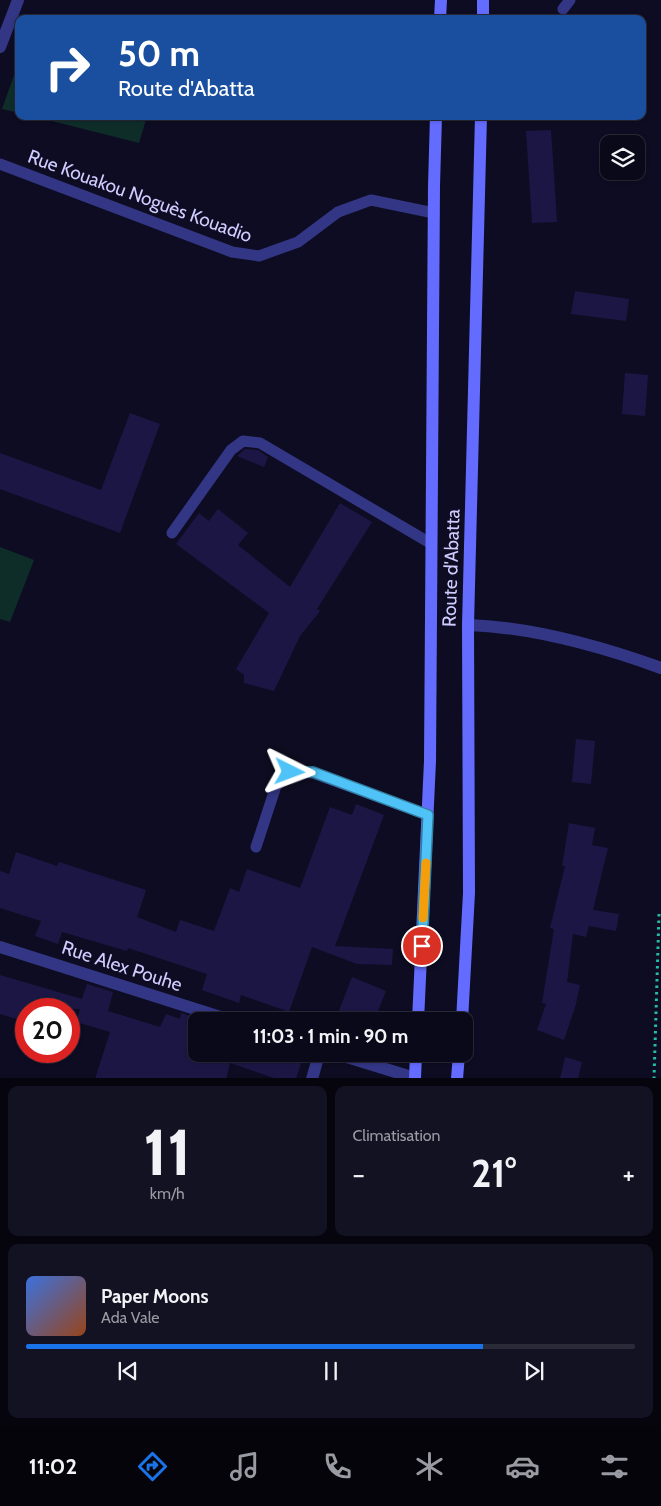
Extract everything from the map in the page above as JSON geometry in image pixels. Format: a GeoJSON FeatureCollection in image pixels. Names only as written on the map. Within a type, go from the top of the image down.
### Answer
{"type":"FeatureCollection","features":[{"type":"Feature","properties":{"kind":"street"},"geometry":{"type":"LineString","coordinates":[[0,47],[18,0]]}},
{"type":"Feature","properties":{"kind":"street"},"geometry":{"type":"LineString","coordinates":[[440,15],[441,0]]}},
{"type":"Feature","properties":{"kind":"street"},"geometry":{"type":"LineString","coordinates":[[483,0],[483,15]]}},
{"type":"Feature","properties":{"kind":"street","name":"Route d'Abatta"},"geometry":{"type":"LineString","coordinates":[[418,1012],[428,815],[436,120]]}},
{"type":"Feature","properties":{"kind":"street","name":"Route d'Abatta"},"geometry":{"type":"LineString","coordinates":[[462,1012],[469,893],[468,625],[481,120]]}},
{"type":"Feature","properties":{"kind":"street"},"geometry":{"type":"LineString","coordinates":[[468,625],[499,626],[541,635],[624,654],[661,668]]}},
{"type":"Feature","properties":{"kind":"street","name":"Rue Alex Pouhe"},"geometry":{"type":"LineString","coordinates":[[0,947],[205,1012]]}},
{"type":"Feature","properties":{"kind":"street"},"geometry":{"type":"LineString","coordinates":[[312,1078],[317,1062]]}},
{"type":"Feature","properties":{"kind":"street"},"geometry":{"type":"LineString","coordinates":[[363,1062],[415,1078],[416,1062]]}},
{"type":"Feature","properties":{"kind":"street"},"geometry":{"type":"LineString","coordinates":[[457,1078],[458,1062]]}},
{"type":"Feature","properties":{"kind":"lane","name":"Rue Kouakou Noguès Kouadio"},"geometry":{"type":"LineString","coordinates":[[0,164],[232,252],[259,256],[298,242],[338,212],[371,200],[434,213]]}},
{"type":"Feature","properties":{"kind":"lane"},"geometry":{"type":"LineString","coordinates":[[172,533],[232,450],[243,441],[260,443],[430,543]]}},
{"type":"Feature","properties":{"kind":"lane"},"geometry":{"type":"LineString","coordinates":[[256,847],[276,786],[290,772],[313,772],[428,815]]}},
{"type":"Feature","properties":{"kind":"path"},"geometry":{"type":"LineString","coordinates":[[654,1078],[659,914]]}},
{"type":"Feature","properties":{"kind":"green space"},"geometry":{"type":"Polygon","coordinates":[[[15,72],[15,112],[2,109],[15,72]]]}},
{"type":"Feature","properties":{"kind":"green space"},"geometry":{"type":"Polygon","coordinates":[[[48,120],[146,120],[139,143],[48,120]]]}},
{"type":"Feature","properties":{"kind":"green space"},"geometry":{"type":"Polygon","coordinates":[[[0,547],[34,560],[10,622],[0,619],[0,547]]]}},
{"type":"Feature","properties":{"kind":"building"},"geometry":{"type":"Polygon","coordinates":[[[551,130],[557,222],[532,223],[526,131],[551,130]]]}},
{"type":"Feature","properties":{"kind":"building"},"geometry":{"type":"Polygon","coordinates":[[[575,291],[629,299],[626,321],[571,314],[575,291]]]}},
{"type":"Feature","properties":{"kind":"building"},"geometry":{"type":"Polygon","coordinates":[[[625,373],[648,375],[645,416],[622,414],[625,373]]]}},
{"type":"Feature","properties":{"kind":"building"},"geometry":{"type":"Polygon","coordinates":[[[130,413],[160,424],[120,533],[0,489],[0,453],[101,490],[130,413]]]}},
{"type":"Feature","properties":{"kind":"building"},"geometry":{"type":"Polygon","coordinates":[[[245,449],[258,450],[268,457],[264,467],[237,456],[245,449]]]}},
{"type":"Feature","properties":{"kind":"building"},"geometry":{"type":"Polygon","coordinates":[[[340,503],[372,522],[317,609],[320,611],[300,636],[274,691],[244,683],[244,675],[236,669],[269,613],[176,544],[199,513],[209,521],[218,509],[248,533],[238,545],[290,587],[340,503]]]}},
{"type":"Feature","properties":{"kind":"building"},"geometry":{"type":"Polygon","coordinates":[[[576,739],[595,741],[591,784],[572,782],[576,739]]]}},
{"type":"Feature","properties":{"kind":"building"},"geometry":{"type":"Polygon","coordinates":[[[356,804],[384,815],[335,946],[393,949],[392,965],[357,964],[312,947],[289,1012],[241,995],[239,1003],[202,990],[207,974],[128,948],[127,951],[62,932],[58,944],[35,936],[41,921],[0,908],[0,871],[9,874],[16,852],[57,866],[59,862],[146,890],[137,917],[176,932],[180,920],[214,931],[230,888],[239,892],[247,869],[300,888],[330,807],[352,815],[356,804]]]}},
{"type":"Feature","properties":{"kind":"building"},"geometry":{"type":"Polygon","coordinates":[[[569,823],[595,828],[592,845],[608,848],[593,910],[619,914],[616,931],[589,926],[586,937],[573,934],[567,982],[580,985],[564,1040],[537,1030],[546,1004],[542,1003],[554,929],[550,928],[565,866],[562,866],[569,823]]]}},
{"type":"Feature","properties":{"kind":"building"},"geometry":{"type":"Polygon","coordinates":[[[0,975],[79,998],[15,998],[15,1019],[0,1014],[0,975]]]}},
{"type":"Feature","properties":{"kind":"building"},"geometry":{"type":"Polygon","coordinates":[[[352,977],[386,991],[378,1012],[338,1012],[352,977]]]}},
{"type":"Feature","properties":{"kind":"building"},"geometry":{"type":"Polygon","coordinates":[[[87,984],[113,992],[108,1011],[160,1027],[166,1014],[180,1019],[181,1013],[188,1015],[188,1062],[301,1062],[296,1078],[274,1078],[230,1063],[226,1078],[95,1078],[110,1032],[80,1023],[80,998],[82,999],[87,984]]]}},
{"type":"Feature","properties":{"kind":"building"},"geometry":{"type":"Polygon","coordinates":[[[565,1057],[582,1062],[578,1078],[560,1078],[565,1057]]]}},
{"type":"Feature","properties":{"kind":"slow traffic"},"geometry":{"type":"LineString","coordinates":[[423,918],[426,863]]}},
{"type":"Feature","properties":{"kind":"route"},"geometry":{"type":"LineString","coordinates":[[290,772],[313,772],[428,815],[422,946]]}}]}
